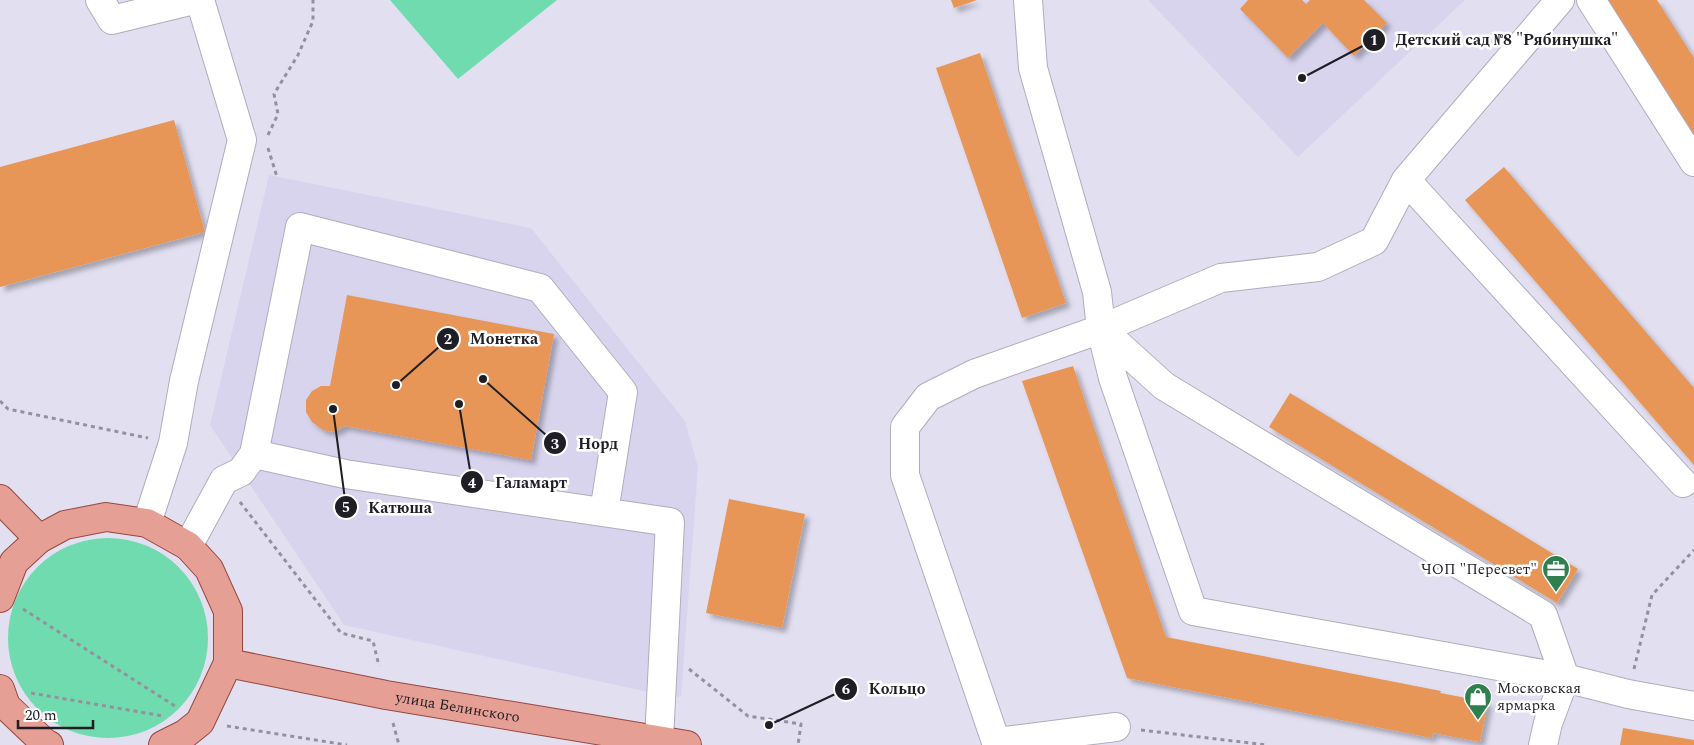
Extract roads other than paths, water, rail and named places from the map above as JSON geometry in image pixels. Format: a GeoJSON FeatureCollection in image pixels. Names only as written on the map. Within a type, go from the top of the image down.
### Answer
{"type":"FeatureCollection","features":[{"type":"Feature","properties":{"kind":"main road"},"geometry":{"type":"LineString","coordinates":[[0,499],[39,539]]}},
{"type":"Feature","properties":{"kind":"main road"},"geometry":{"type":"LineString","coordinates":[[1,597],[14,562],[39,539],[65,525],[106,517],[147,523],[188,546],[208,569],[228,611],[228,663],[200,722],[186,734],[163,745]]}},
{"type":"Feature","properties":{"kind":"main road","name":"улица Белинского"},"geometry":{"type":"LineString","coordinates":[[228,663],[386,695],[687,745]]}},
{"type":"Feature","properties":{"kind":"main road"},"geometry":{"type":"LineString","coordinates":[[8,699],[46,744],[49,745]]}},
{"type":"Feature","properties":{"kind":"lane"},"geometry":{"type":"LineString","coordinates":[[100,0],[112,20],[194,0]]}},
{"type":"Feature","properties":{"kind":"lane"},"geometry":{"type":"LineString","coordinates":[[147,523],[173,443],[184,381],[242,140],[200,0]]}},
{"type":"Feature","properties":{"kind":"lane"},"geometry":{"type":"LineString","coordinates":[[1028,0],[1033,68],[1097,292],[1101,329],[1113,378],[1192,611],[1564,678],[1628,694],[1694,706]]}},
{"type":"Feature","properties":{"kind":"lane"},"geometry":{"type":"LineString","coordinates":[[1116,727],[997,744],[905,475],[905,427],[928,397],[974,374],[1101,329],[1221,278],[1318,267],[1374,241],[1406,180],[1560,0]]}},
{"type":"Feature","properties":{"kind":"lane"},"geometry":{"type":"LineString","coordinates":[[1591,0],[1694,162]]}},
{"type":"Feature","properties":{"kind":"lane"},"geometry":{"type":"LineString","coordinates":[[1406,180],[1682,483]]}},
{"type":"Feature","properties":{"kind":"lane"},"geometry":{"type":"LineString","coordinates":[[188,546],[224,480],[241,472],[254,454],[300,227],[540,288],[623,392],[604,512]]}},
{"type":"Feature","properties":{"kind":"lane"},"geometry":{"type":"LineString","coordinates":[[1101,329],[1164,386],[1543,615],[1564,678],[1548,723],[1543,745]]}},
{"type":"Feature","properties":{"kind":"lane"},"geometry":{"type":"LineString","coordinates":[[254,454],[346,474],[670,522],[659,740]]}},
{"type":"Feature","properties":{"kind":"place","name":"Детский сад №8 \"Рябинушка\""},"geometry":{"type":"Point","coordinates":[1302,78]}},
{"type":"Feature","properties":{"kind":"place","name":"Норд"},"geometry":{"type":"Point","coordinates":[483,379]}},
{"type":"Feature","properties":{"kind":"place","name":"Монетка"},"geometry":{"type":"Point","coordinates":[396,385]}},
{"type":"Feature","properties":{"kind":"place","name":"Галамарт"},"geometry":{"type":"Point","coordinates":[459,404]}},
{"type":"Feature","properties":{"kind":"place","name":"Катюша"},"geometry":{"type":"Point","coordinates":[333,409]}},
{"type":"Feature","properties":{"kind":"place","name":"ЧОП \"Пересвет\""},"geometry":{"type":"Point","coordinates":[1556,593]}},
{"type":"Feature","properties":{"kind":"place","name":"Московская ярмарка"},"geometry":{"type":"Point","coordinates":[1478,721]}},
{"type":"Feature","properties":{"kind":"place","name":"Кольцо"},"geometry":{"type":"Point","coordinates":[769,725]}}]}
